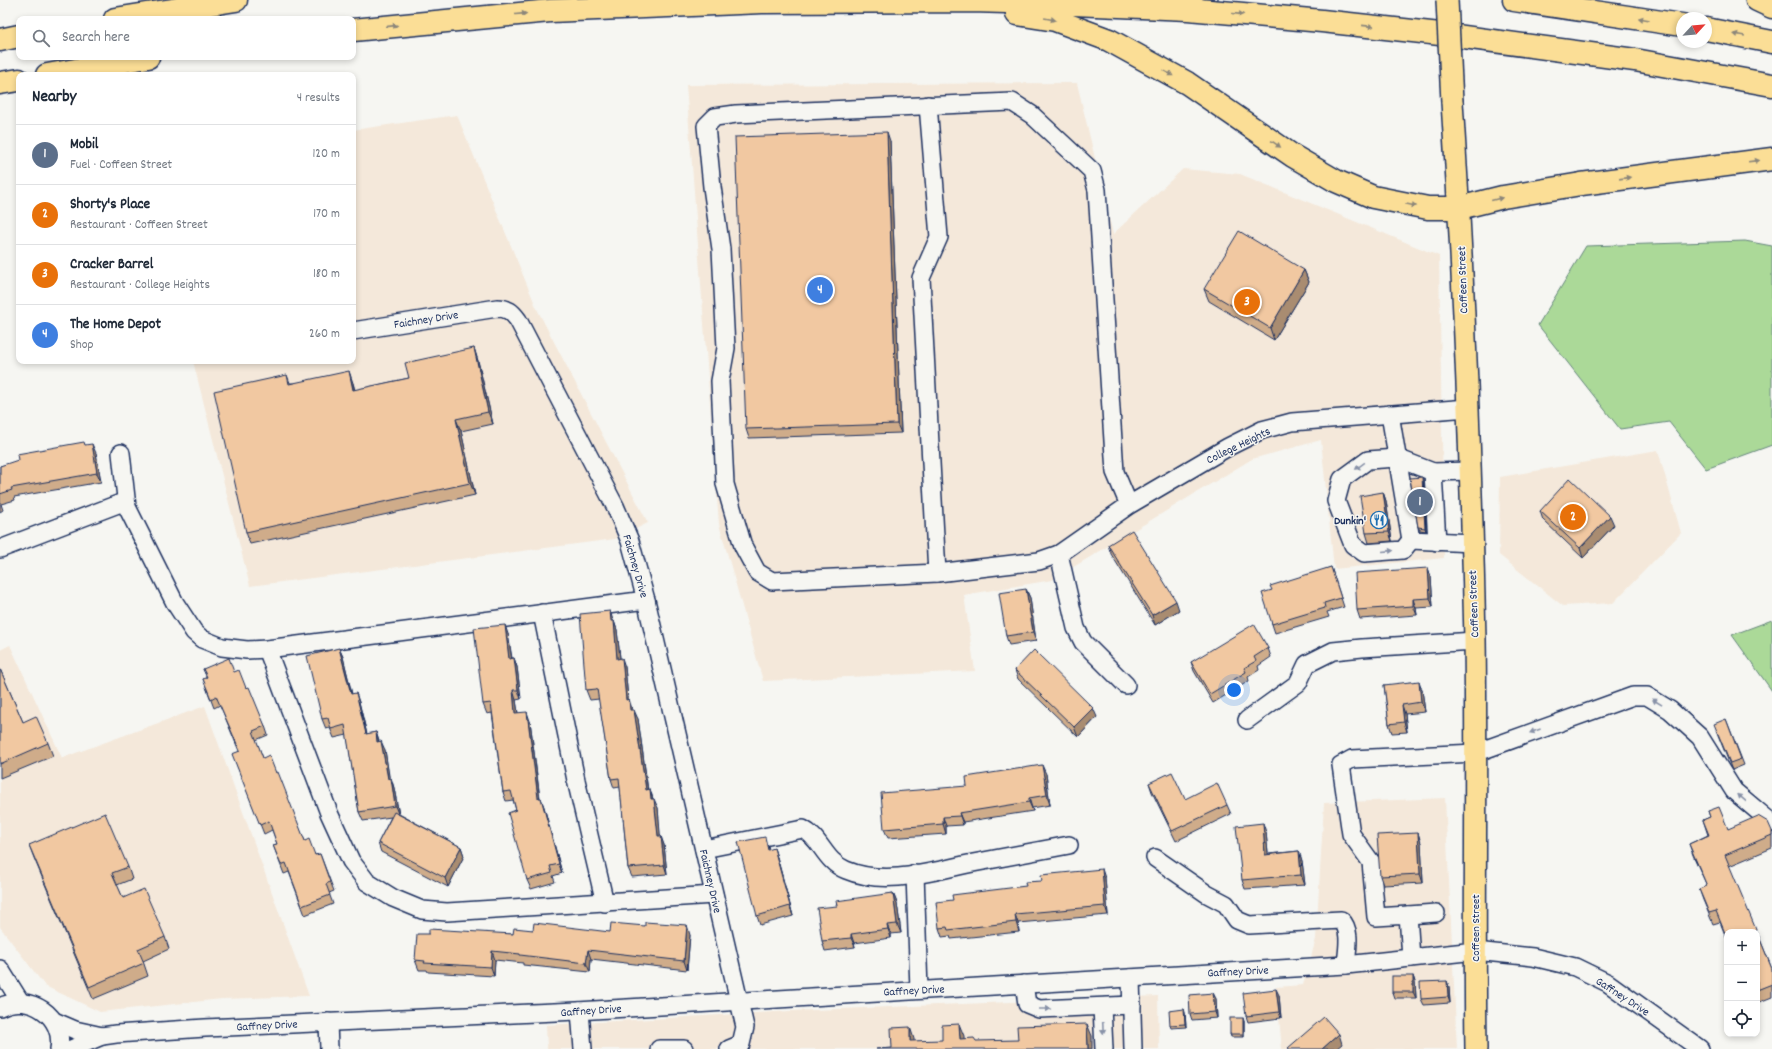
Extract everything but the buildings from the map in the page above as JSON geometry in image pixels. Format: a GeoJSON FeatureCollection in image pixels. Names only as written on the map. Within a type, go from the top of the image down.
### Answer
{"type":"FeatureCollection","features":[{"type":"Feature","properties":{"kind":"highway"},"geometry":{"type":"LineString","coordinates":[[134,16],[236,0]]}},
{"type":"Feature","properties":{"kind":"highway"},"geometry":{"type":"LineString","coordinates":[[1514,0],[1676,24]]}},
{"type":"Feature","properties":{"kind":"highway"},"geometry":{"type":"LineString","coordinates":[[1757,0],[1772,7]]}},
{"type":"Feature","properties":{"kind":"highway"},"geometry":{"type":"LineString","coordinates":[[356,30],[550,11],[762,1],[972,1],[1188,9],[1330,22],[1456,36],[1635,60],[1772,85]]}},
{"type":"Feature","properties":{"kind":"highway"},"geometry":{"type":"LineString","coordinates":[[550,11],[686,14],[979,10],[1055,20],[1109,40],[1187,83],[1293,156],[1336,181],[1373,197],[1428,208],[1459,208],[1503,198],[1581,184],[1772,159]]}},
{"type":"Feature","properties":{"kind":"highway"},"geometry":{"type":"LineString","coordinates":[[1712,30],[1772,42]]}},
{"type":"Feature","properties":{"kind":"highway"},"geometry":{"type":"LineString","coordinates":[[0,40],[16,37]]}},
{"type":"Feature","properties":{"kind":"highway"},"geometry":{"type":"LineString","coordinates":[[64,72],[131,60]]}},
{"type":"Feature","properties":{"kind":"highway"},"geometry":{"type":"LineString","coordinates":[[0,83],[16,80]]}},
{"type":"Feature","properties":{"kind":"main road","name":"Coffeen Street"},"geometry":{"type":"LineString","coordinates":[[1447,0],[1459,208],[1468,408],[1475,641],[1476,1049]]}},
{"type":"Feature","properties":{"kind":"street","name":"College Heights"},"geometry":{"type":"LineString","coordinates":[[1129,505],[1115,472],[1097,190],[1092,171],[1032,115],[1012,102],[928,104],[715,116],[706,126],[712,186],[721,249],[726,348],[720,381],[725,484],[743,546],[758,572],[772,581],[937,573],[1039,561],[1059,554],[1129,505],[1228,447],[1262,430],[1292,422],[1468,408]]}},
{"type":"Feature","properties":{"kind":"street"},"geometry":{"type":"LineString","coordinates":[[928,104],[939,237],[921,278],[937,573]]}},
{"type":"Feature","properties":{"kind":"street","name":"Faichney Drive"},"geometry":{"type":"LineString","coordinates":[[356,331],[498,308],[504,308],[512,312],[518,320],[616,506],[630,541],[646,600],[745,1027],[742,1044],[729,1049]]}},
{"type":"Feature","properties":{"kind":"street"},"geometry":{"type":"LineString","coordinates":[[1390,414],[1397,458],[1408,498],[1411,540],[1402,550],[1364,553],[1353,545],[1336,501],[1342,480],[1368,460],[1397,458],[1432,472],[1470,471]]}},
{"type":"Feature","properties":{"kind":"street"},"geometry":{"type":"LineString","coordinates":[[121,453],[126,501],[174,603],[194,632],[202,639],[222,647],[248,650],[266,649],[646,600]]}},
{"type":"Feature","properties":{"kind":"street"},"geometry":{"type":"LineString","coordinates":[[1432,472],[1432,511],[1437,542]]}},
{"type":"Feature","properties":{"kind":"street"},"geometry":{"type":"LineString","coordinates":[[0,549],[126,501]]}},
{"type":"Feature","properties":{"kind":"street"},"geometry":{"type":"LineString","coordinates":[[1411,540],[1472,543]]}},
{"type":"Feature","properties":{"kind":"street"},"geometry":{"type":"LineString","coordinates":[[1059,554],[1076,628],[1083,642],[1126,685]]}},
{"type":"Feature","properties":{"kind":"street"},"geometry":{"type":"LineString","coordinates":[[542,613],[576,780],[605,903]]}},
{"type":"Feature","properties":{"kind":"street"},"geometry":{"type":"LineString","coordinates":[[1247,720],[1298,683],[1307,664],[1333,651],[1475,641]]}},
{"type":"Feature","properties":{"kind":"street"},"geometry":{"type":"LineString","coordinates":[[266,649],[329,813],[351,861],[367,882],[393,898],[422,910],[447,912],[714,895]]}},
{"type":"Feature","properties":{"kind":"street"},"geometry":{"type":"LineString","coordinates":[[1436,913],[1376,917],[1371,862],[1352,834],[1347,812],[1341,765],[1352,759],[1475,752],[1633,696],[1647,696],[1670,710],[1700,737],[1734,791],[1772,823]]}},
{"type":"Feature","properties":{"kind":"street"},"geometry":{"type":"LineString","coordinates":[[704,849],[803,828],[810,832],[829,859],[845,870],[867,877],[902,877],[1069,845]]}},
{"type":"Feature","properties":{"kind":"street"},"geometry":{"type":"LineString","coordinates":[[1155,858],[1207,894],[1226,904],[1238,920],[1249,925],[1341,920],[1346,925],[1346,965]]}},
{"type":"Feature","properties":{"kind":"street"},"geometry":{"type":"LineString","coordinates":[[915,874],[919,990]]}},
{"type":"Feature","properties":{"kind":"street"},"geometry":{"type":"LineString","coordinates":[[1408,915],[1411,958]]}},
{"type":"Feature","properties":{"kind":"street","name":"Gaffney Drive"},"geometry":{"type":"LineString","coordinates":[[54,1022],[75,1030],[102,1036],[204,1028],[580,1010],[1346,965],[1475,951],[1533,957],[1575,967],[1608,983],[1700,1049]]}},
{"type":"Feature","properties":{"kind":"street"},"geometry":{"type":"LineString","coordinates":[[0,969],[20,1001]]}},
{"type":"Feature","properties":{"kind":"street"},"geometry":{"type":"LineString","coordinates":[[1131,978],[1133,1049]]}},
{"type":"Feature","properties":{"kind":"street"},"geometry":{"type":"LineString","coordinates":[[1024,984],[1027,1004],[1039,1009],[1132,1005]]}},
{"type":"Feature","properties":{"kind":"street"},"geometry":{"type":"LineString","coordinates":[[0,1006],[6,1003],[20,1001],[34,1004],[45,1011],[54,1022],[58,1032],[59,1049]]}},
{"type":"Feature","properties":{"kind":"street"},"geometry":{"type":"LineString","coordinates":[[1102,1007],[1104,1049]]}},
{"type":"Feature","properties":{"kind":"street"},"geometry":{"type":"LineString","coordinates":[[580,1010],[583,1049]]}},
{"type":"Feature","properties":{"kind":"street"},"geometry":{"type":"LineString","coordinates":[[328,1022],[329,1049]]}},
{"type":"Feature","properties":{"kind":"street","name":"Gaffney Drive"},"geometry":{"type":"LineString","coordinates":[[71,1049],[102,1036]]}},
{"type":"Feature","properties":{"kind":"street"},"geometry":{"type":"LineString","coordinates":[[659,1049],[684,1049]]}},
{"type":"Feature","properties":{"kind":"shaded area"},"geometry":{"type":"Polygon","coordinates":[[[1077,83],[1113,234],[1183,169],[1240,174],[1439,256],[1444,558],[1334,569],[1321,440],[1252,459],[1052,580],[964,595],[975,671],[763,681],[719,524],[686,85],[1077,83]]]}},
{"type":"Feature","properties":{"kind":"shaded area"},"geometry":{"type":"Polygon","coordinates":[[[457,115],[537,309],[648,523],[615,539],[250,586],[194,364],[356,364],[356,130],[457,115]]]}},
{"type":"Feature","properties":{"kind":"shaded area"},"geometry":{"type":"Polygon","coordinates":[[[1658,450],[1681,533],[1613,603],[1563,606],[1499,555],[1500,477],[1658,450]]]}},
{"type":"Feature","properties":{"kind":"shaded area"},"geometry":{"type":"Polygon","coordinates":[[[10,645],[62,758],[205,706],[309,996],[222,999],[100,1012],[45,986],[0,927],[0,650],[10,645]]]}},
{"type":"Feature","properties":{"kind":"shaded area"},"geometry":{"type":"Polygon","coordinates":[[[1445,798],[1457,1049],[1282,1049],[1276,987],[1303,985],[1316,939],[1324,803],[1445,798]]]}},
{"type":"Feature","properties":{"kind":"shaded area"},"geometry":{"type":"Polygon","coordinates":[[[1158,996],[1159,1049],[547,1049],[546,1025],[791,1011],[1158,996]]]}},
{"type":"Feature","properties":{"kind":"green space"},"geometry":{"type":"Polygon","coordinates":[[[1745,241],[1772,246],[1772,445],[1706,469],[1669,422],[1620,429],[1538,325],[1586,246],[1745,241]]]}},
{"type":"Feature","properties":{"kind":"green space"},"geometry":{"type":"Polygon","coordinates":[[[1772,620],[1772,691],[1732,635],[1772,620]]]}},
{"type":"Feature","properties":{"kind":"place","name":"The Home Depot"},"geometry":{"type":"Point","coordinates":[820,290]}},
{"type":"Feature","properties":{"kind":"place","name":"Cracker Barrel"},"geometry":{"type":"Point","coordinates":[1247,302]}},
{"type":"Feature","properties":{"kind":"place","name":"Mobil"},"geometry":{"type":"Point","coordinates":[1420,502]}},
{"type":"Feature","properties":{"kind":"place","name":"Shorty's Place"},"geometry":{"type":"Point","coordinates":[1573,517]}},
{"type":"Feature","properties":{"kind":"place","name":"Dunkin'"},"geometry":{"type":"Point","coordinates":[1379,520]}}]}
